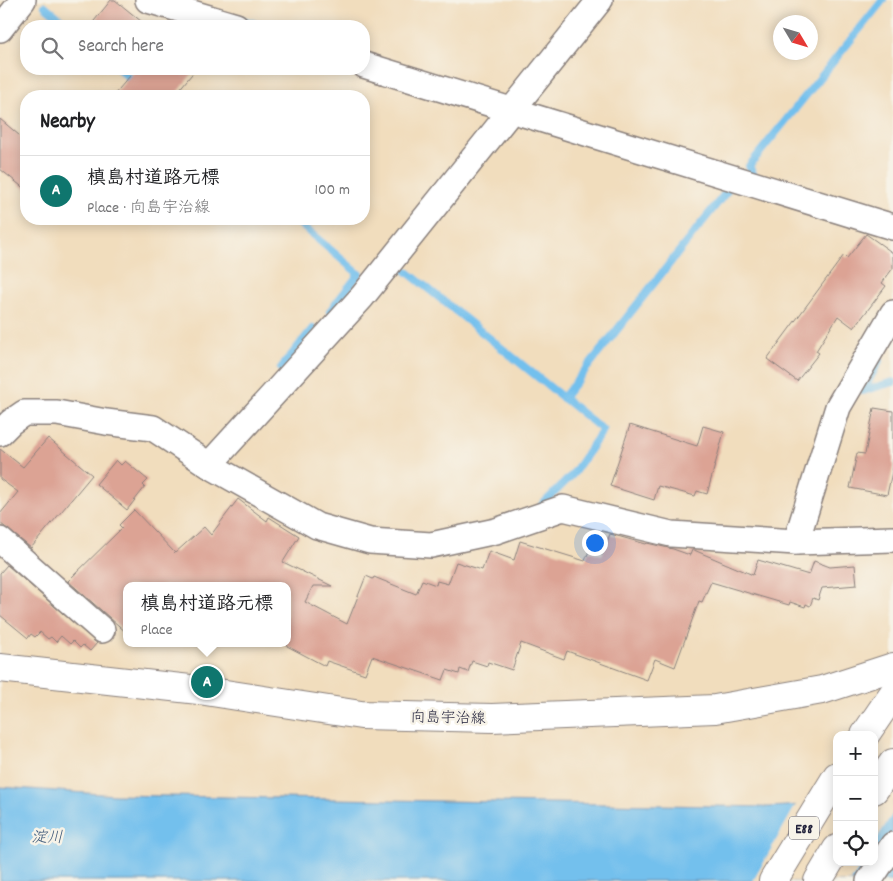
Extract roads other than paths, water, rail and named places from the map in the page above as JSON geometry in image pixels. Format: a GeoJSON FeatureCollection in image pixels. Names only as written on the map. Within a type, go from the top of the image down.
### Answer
{"type":"FeatureCollection","features":[{"type":"Feature","properties":{"kind":"main road","name":"向島宇治線"},"geometry":{"type":"LineString","coordinates":[[0,668],[199,690],[361,715],[492,718],[715,709],[822,690],[893,667]]}},
{"type":"Feature","properties":{"kind":"main road"},"geometry":{"type":"LineString","coordinates":[[868,731],[893,694]]}},
{"type":"Feature","properties":{"kind":"main road"},"geometry":{"type":"LineString","coordinates":[[878,784],[893,763]]}},
{"type":"Feature","properties":{"kind":"main road","name":"E88"},"geometry":{"type":"LineString","coordinates":[[773,881],[833,783]]}},
{"type":"Feature","properties":{"kind":"main road","name":"E88"},"geometry":{"type":"LineString","coordinates":[[818,881],[833,856]]}},
{"type":"Feature","properties":{"kind":"street"},"geometry":{"type":"LineString","coordinates":[[0,29],[23,0]]}},
{"type":"Feature","properties":{"kind":"street"},"geometry":{"type":"LineString","coordinates":[[148,0],[216,20]]}},
{"type":"Feature","properties":{"kind":"street"},"geometry":{"type":"LineString","coordinates":[[209,465],[362,296],[600,0]]}},
{"type":"Feature","properties":{"kind":"street"},"geometry":{"type":"LineString","coordinates":[[370,66],[893,226]]}},
{"type":"Feature","properties":{"kind":"street"},"geometry":{"type":"LineString","coordinates":[[796,542],[838,406],[893,313]]}},
{"type":"Feature","properties":{"kind":"street"},"geometry":{"type":"LineString","coordinates":[[0,433],[24,413],[56,413],[153,428],[209,465],[317,526],[370,542],[431,545],[496,531],[564,508],[671,534],[796,542],[893,539]]}},
{"type":"Feature","properties":{"kind":"street"},"geometry":{"type":"LineString","coordinates":[[0,540],[102,630]]}},
{"type":"Feature","properties":{"kind":"street"},"geometry":{"type":"LineString","coordinates":[[869,881],[893,846]]}},
{"type":"Feature","properties":{"kind":"water","name":"淀川"},"geometry":{"type":"Polygon","coordinates":[[[0,787],[115,795],[769,807],[833,803],[833,866],[878,866],[878,801],[893,800],[893,881],[0,881],[0,787]]]}},
{"type":"Feature","properties":{"kind":"waterway"},"geometry":{"type":"LineString","coordinates":[[754,176],[749,166],[883,0]]}},
{"type":"Feature","properties":{"kind":"waterway"},"geometry":{"type":"LineString","coordinates":[[45,6],[62,20]]}},
{"type":"Feature","properties":{"kind":"waterway"},"geometry":{"type":"LineString","coordinates":[[126,75],[144,90]]}},
{"type":"Feature","properties":{"kind":"waterway"},"geometry":{"type":"LineString","coordinates":[[563,398],[727,191]]}},
{"type":"Feature","properties":{"kind":"waterway"},"geometry":{"type":"LineString","coordinates":[[301,225],[359,274],[330,311]]}},
{"type":"Feature","properties":{"kind":"waterway"},"geometry":{"type":"LineString","coordinates":[[400,266],[603,430],[573,474],[542,505]]}},
{"type":"Feature","properties":{"kind":"waterway"},"geometry":{"type":"LineString","coordinates":[[281,368],[313,328]]}},
{"type":"Feature","properties":{"kind":"waterway"},"geometry":{"type":"LineString","coordinates":[[879,361],[863,391],[893,382]]}},
{"type":"Feature","properties":{"kind":"place","name":"槙島村道路元標"},"geometry":{"type":"Point","coordinates":[207,682]}}]}
